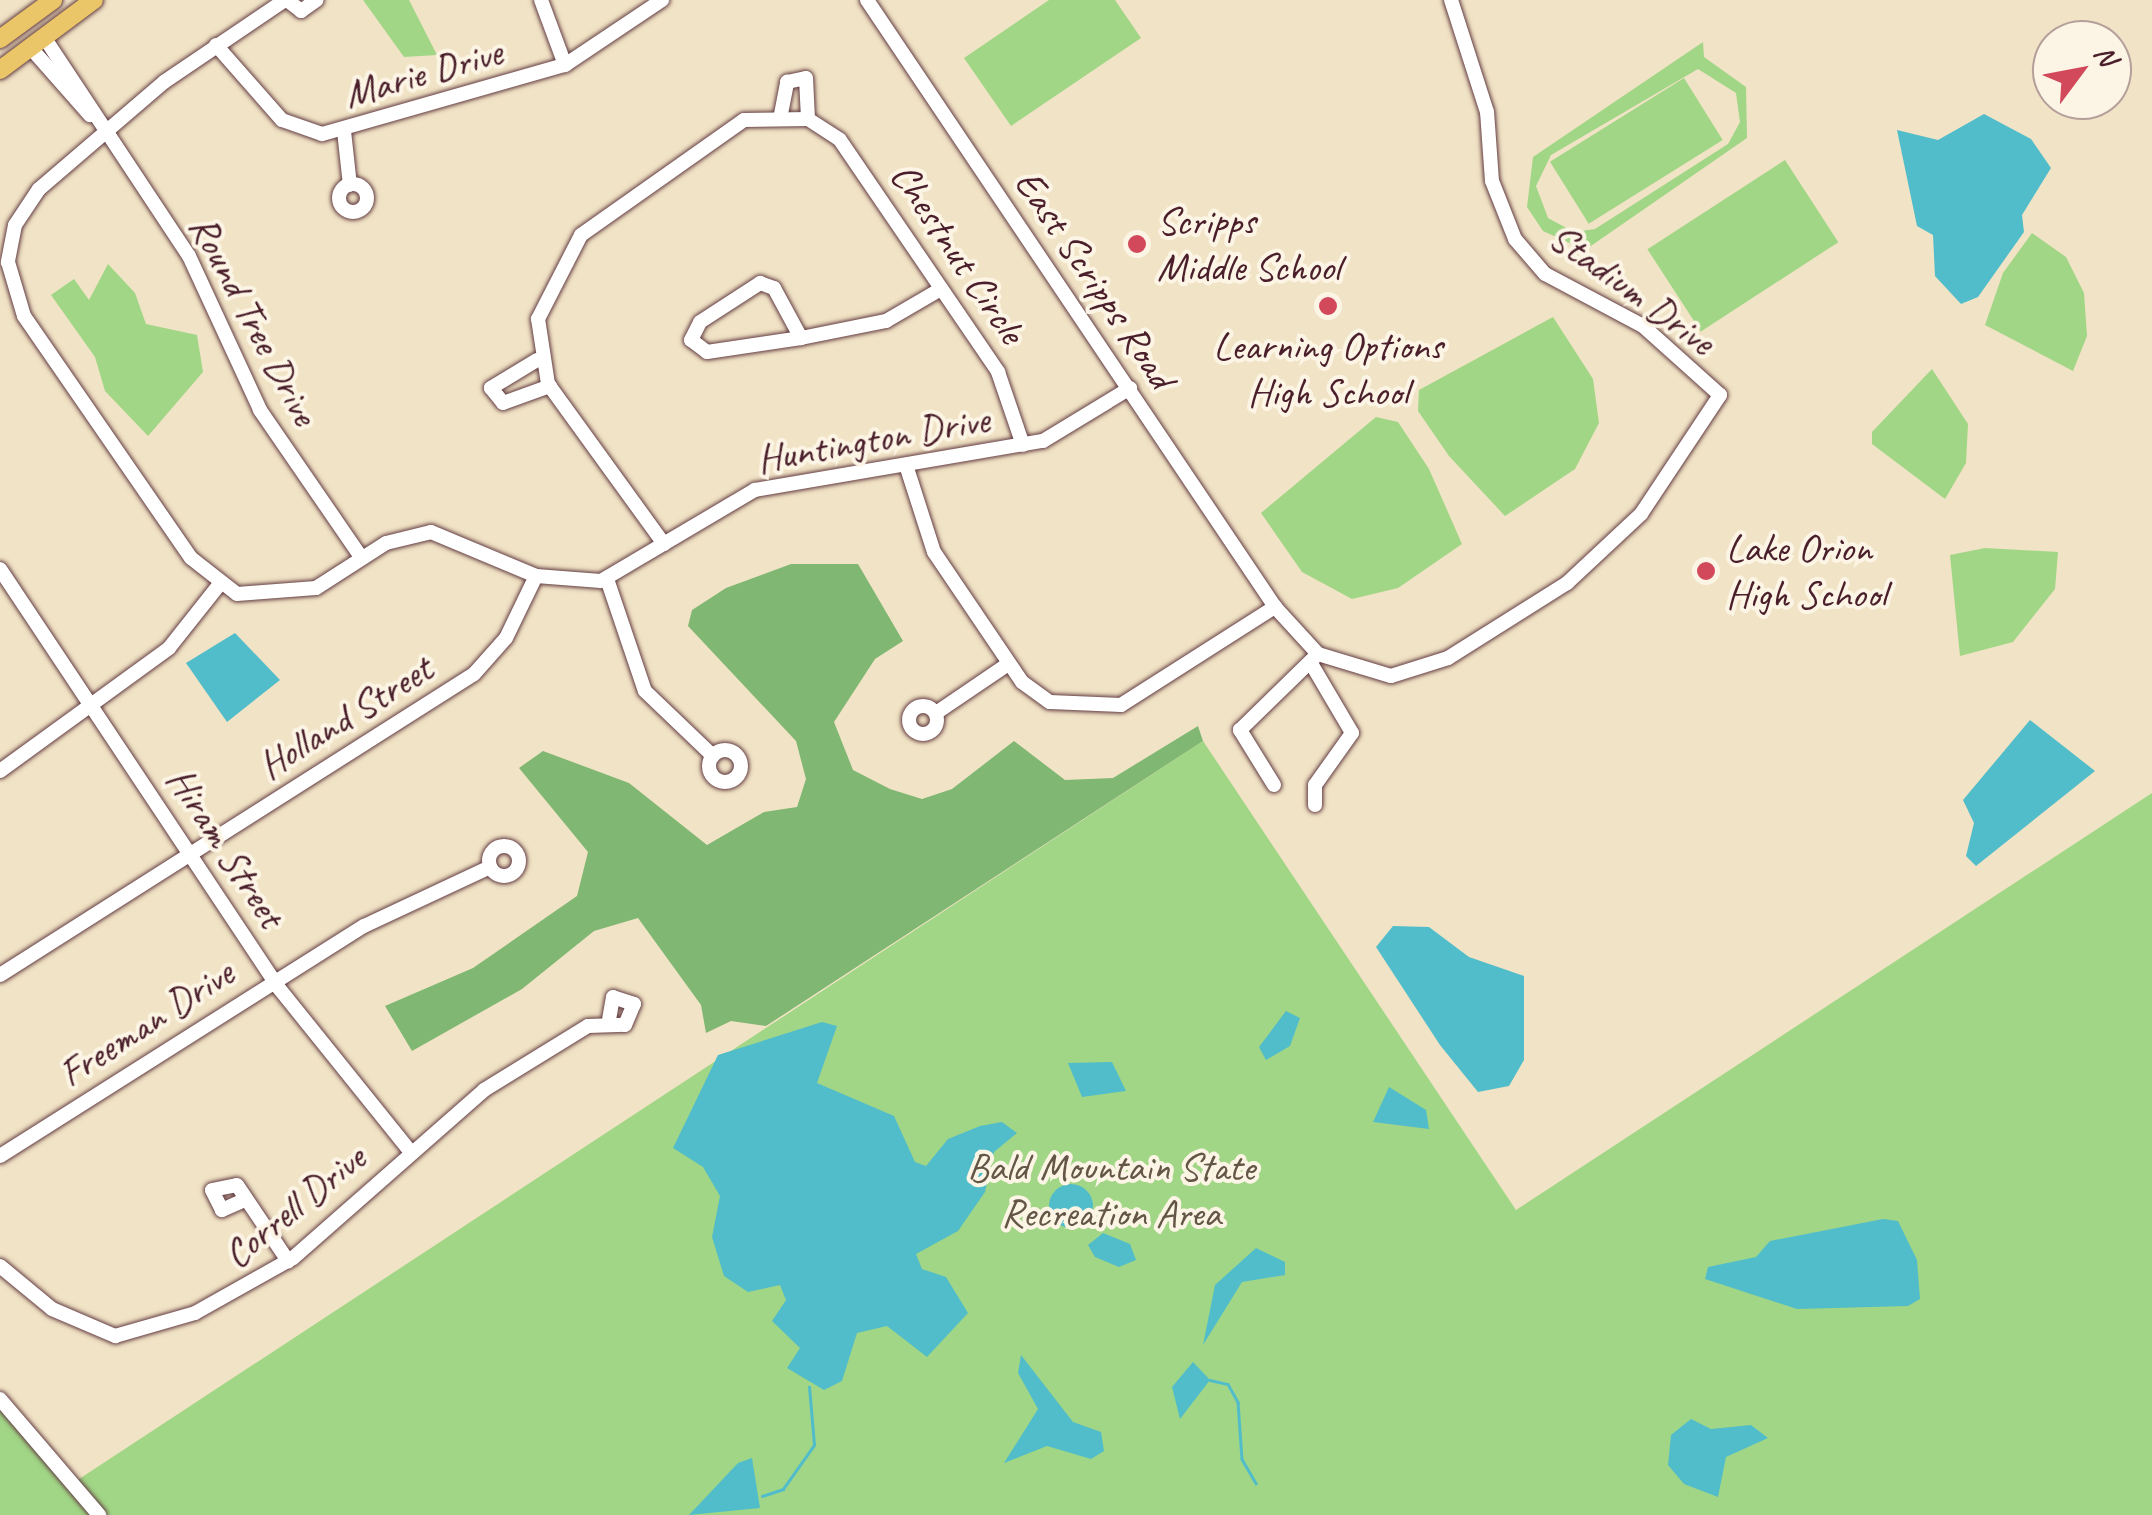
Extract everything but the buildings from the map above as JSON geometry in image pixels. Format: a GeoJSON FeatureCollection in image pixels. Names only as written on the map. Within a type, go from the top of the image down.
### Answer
{"type":"FeatureCollection","features":[{"type":"Feature","properties":{"kind":"main road"},"geometry":{"type":"LineString","coordinates":[[0,39],[52,0]]}},
{"type":"Feature","properties":{"kind":"main road"},"geometry":{"type":"LineString","coordinates":[[0,70],[94,0]]}},
{"type":"Feature","properties":{"kind":"street"},"geometry":{"type":"LineString","coordinates":[[317,0],[300,11],[286,0],[216,45],[104,140],[39,189],[7,229],[4,259],[24,316],[219,585],[292,595],[360,557],[431,532],[536,576],[608,579],[645,691],[713,756]]}},
{"type":"Feature","properties":{"kind":"street"},"geometry":{"type":"LineString","coordinates":[[541,0],[565,65]]}},
{"type":"Feature","properties":{"kind":"street","name":"Marie Drive"},"geometry":{"type":"LineString","coordinates":[[216,45],[282,120],[344,131],[565,65],[662,0]]}},
{"type":"Feature","properties":{"kind":"street","name":"East Scripps Road"},"geometry":{"type":"LineString","coordinates":[[867,0],[1275,607],[1315,660],[1352,733],[1315,785],[1315,804]]}},
{"type":"Feature","properties":{"kind":"street","name":"Stadium Drive"},"geometry":{"type":"LineString","coordinates":[[1315,660],[1391,676],[1418,670],[1567,583],[1641,514],[1720,395],[1643,326],[1545,274],[1514,239],[1492,181],[1488,115],[1451,0]]}},
{"type":"Feature","properties":{"kind":"street","name":"Round Tree Drive"},"geometry":{"type":"LineString","coordinates":[[37,42],[188,256],[260,410],[360,557]]}},
{"type":"Feature","properties":{"kind":"street"},"geometry":{"type":"LineString","coordinates":[[781,114],[786,82],[806,78],[808,119]]}},
{"type":"Feature","properties":{"kind":"street","name":"Chestnut Circle"},"geometry":{"type":"LineString","coordinates":[[537,360],[546,293],[581,235],[725,128],[781,114],[808,119],[853,156],[1004,383],[1023,445]]}},
{"type":"Feature","properties":{"kind":"street"},"geometry":{"type":"LineString","coordinates":[[344,131],[350,185]]}},
{"type":"Feature","properties":{"kind":"street"},"geometry":{"type":"LineString","coordinates":[[801,338],[774,288],[760,283],[700,322],[692,340],[707,352],[801,338],[886,321],[941,289]]}},
{"type":"Feature","properties":{"kind":"street"},"geometry":{"type":"LineString","coordinates":[[550,386],[503,403],[491,388],[499,376],[537,360],[550,386],[664,544]]}},
{"type":"Feature","properties":{"kind":"street","name":"Huntington Drive"},"geometry":{"type":"LineString","coordinates":[[608,579],[756,490],[1023,445],[1061,433],[1130,388]]}},
{"type":"Feature","properties":{"kind":"street"},"geometry":{"type":"LineString","coordinates":[[906,465],[934,552],[1008,664],[1050,702],[1120,705],[1275,607]]}},
{"type":"Feature","properties":{"kind":"street","name":"Hiram Street"},"geometry":{"type":"LineString","coordinates":[[0,569],[274,980],[410,1151]]}},
{"type":"Feature","properties":{"kind":"street","name":"Holland Street"},"geometry":{"type":"LineString","coordinates":[[0,976],[474,674],[506,638],[536,576]]}},
{"type":"Feature","properties":{"kind":"street"},"geometry":{"type":"LineString","coordinates":[[0,771],[169,648],[219,585]]}},
{"type":"Feature","properties":{"kind":"street"},"geometry":{"type":"LineString","coordinates":[[1274,785],[1240,730],[1315,660]]}},
{"type":"Feature","properties":{"kind":"street"},"geometry":{"type":"LineString","coordinates":[[936,713],[1008,664]]}},
{"type":"Feature","properties":{"kind":"street","name":"Freeman Drive"},"geometry":{"type":"LineString","coordinates":[[0,1156],[274,980],[490,867]]}},
{"type":"Feature","properties":{"kind":"street","name":"Correll Drive"},"geometry":{"type":"LineString","coordinates":[[0,1266],[52,1309],[114,1336],[232,1298],[288,1261],[484,1090],[609,1019]]}},
{"type":"Feature","properties":{"kind":"street"},"geometry":{"type":"LineString","coordinates":[[240,1202],[288,1261]]}},
{"type":"Feature","properties":{"kind":"street"},"geometry":{"type":"LineString","coordinates":[[0,1399],[98,1515]]}},
{"type":"Feature","properties":{"kind":"green space"},"geometry":{"type":"Polygon","coordinates":[[[363,0],[409,0],[437,55],[404,57],[363,0]]]}},
{"type":"Feature","properties":{"kind":"green space"},"geometry":{"type":"Polygon","coordinates":[[[1049,0],[1115,0],[1141,38],[1011,126],[964,58],[1049,0]]]}},
{"type":"Feature","properties":{"kind":"green space"},"geometry":{"type":"Polygon","coordinates":[[[1703,42],[1704,57],[1746,87],[1747,138],[1572,259],[1572,244],[1543,231],[1527,207],[1533,157],[1703,42]],[[1698,69],[1551,155],[1536,186],[1548,218],[1574,232],[1595,229],[1728,144],[1740,122],[1736,93],[1698,69]]]}},
{"type":"Feature","properties":{"kind":"green space"},"geometry":{"type":"Polygon","coordinates":[[[1684,78],[1723,140],[1589,224],[1550,162],[1684,78]]]}},
{"type":"Feature","properties":{"kind":"green space"},"geometry":{"type":"Polygon","coordinates":[[[1785,160],[1838,242],[1701,332],[1647,249],[1785,160]]]}},
{"type":"Feature","properties":{"kind":"green space"},"geometry":{"type":"Polygon","coordinates":[[[2032,233],[2066,257],[2084,293],[2087,336],[2073,371],[1985,325],[2003,273],[2032,233]]]}},
{"type":"Feature","properties":{"kind":"green space"},"geometry":{"type":"Polygon","coordinates":[[[108,264],[135,293],[146,324],[197,335],[203,372],[148,436],[105,391],[95,357],[51,295],[74,279],[89,300],[108,264]]]}},
{"type":"Feature","properties":{"kind":"green space"},"geometry":{"type":"Polygon","coordinates":[[[1553,317],[1593,379],[1599,423],[1575,469],[1505,516],[1449,456],[1418,411],[1419,390],[1553,317]]]}},
{"type":"Feature","properties":{"kind":"green space"},"geometry":{"type":"Polygon","coordinates":[[[1932,369],[1968,424],[1966,463],[1945,499],[1872,444],[1872,432],[1932,369]]]}},
{"type":"Feature","properties":{"kind":"green space"},"geometry":{"type":"Polygon","coordinates":[[[1376,417],[1398,422],[1429,469],[1462,544],[1398,588],[1352,599],[1302,572],[1261,513],[1376,417]]]}},
{"type":"Feature","properties":{"kind":"green space"},"geometry":{"type":"Polygon","coordinates":[[[1985,548],[2058,552],[2055,589],[2013,642],[1960,656],[1950,555],[1985,548]]]}},
{"type":"Feature","properties":{"kind":"green space"},"geometry":{"type":"Polygon","coordinates":[[[791,564],[858,564],[903,641],[875,659],[834,722],[853,770],[890,789],[922,799],[952,789],[1014,741],[1065,780],[1113,778],[1198,726],[1203,741],[766,1026],[731,1021],[706,1033],[701,1005],[638,918],[594,931],[522,989],[412,1051],[385,1006],[473,968],[577,896],[588,852],[519,768],[543,751],[629,783],[707,845],[764,812],[797,807],[806,779],[796,741],[688,626],[692,610],[726,588],[791,564]]]}},
{"type":"Feature","properties":{"kind":"green space","name":"Bald Mountain State Recreation Area"},"geometry":{"type":"Polygon","coordinates":[[[1203,741],[1516,1210],[2152,793],[2152,1515],[0,1515],[0,1409],[73,1483],[1203,741]]]}},
{"type":"Feature","properties":{"kind":"water"},"geometry":{"type":"Polygon","coordinates":[[[1984,114],[2031,139],[2051,168],[2022,215],[2024,232],[1978,297],[1961,304],[1935,276],[1933,235],[1917,226],[1897,130],[1938,140],[1984,114]]]}},
{"type":"Feature","properties":{"kind":"water"},"geometry":{"type":"Polygon","coordinates":[[[235,633],[280,680],[227,722],[186,663],[235,633]]]}},
{"type":"Feature","properties":{"kind":"water"},"geometry":{"type":"Polygon","coordinates":[[[2030,720],[2095,771],[1976,866],[1966,856],[1974,823],[1963,800],[2030,720]]]}},
{"type":"Feature","properties":{"kind":"water"},"geometry":{"type":"Polygon","coordinates":[[[1393,926],[1429,927],[1469,957],[1524,976],[1524,1060],[1509,1086],[1478,1092],[1440,1045],[1376,947],[1393,926]]]}},
{"type":"Feature","properties":{"kind":"water"},"geometry":{"type":"Polygon","coordinates":[[[1286,1011],[1300,1018],[1290,1046],[1266,1060],[1259,1047],[1286,1011]]]}},
{"type":"Feature","properties":{"kind":"water"},"geometry":{"type":"Polygon","coordinates":[[[822,1022],[837,1026],[817,1083],[894,1116],[915,1162],[926,1166],[948,1139],[980,1126],[1002,1122],[1017,1133],[994,1152],[985,1192],[958,1231],[916,1254],[922,1269],[946,1277],[968,1313],[927,1357],[887,1326],[857,1333],[842,1381],[824,1390],[787,1368],[800,1348],[772,1321],[786,1300],[780,1285],[748,1292],[724,1276],[712,1237],[720,1196],[703,1167],[673,1148],[718,1055],[822,1022]]]}},
{"type":"Feature","properties":{"kind":"water"},"geometry":{"type":"Polygon","coordinates":[[[1112,1062],[1126,1091],[1082,1097],[1068,1063],[1112,1062]]]}},
{"type":"Feature","properties":{"kind":"water"},"geometry":{"type":"Polygon","coordinates":[[[1389,1087],[1426,1110],[1429,1129],[1373,1122],[1389,1087]]]}},
{"type":"Feature","properties":{"kind":"water"},"geometry":{"type":"Polygon","coordinates":[[[1071,1184],[1086,1191],[1093,1206],[1086,1221],[1071,1228],[1056,1221],[1049,1206],[1056,1191],[1071,1184]]]}},
{"type":"Feature","properties":{"kind":"water"},"geometry":{"type":"Polygon","coordinates":[[[1883,1219],[1898,1221],[1917,1260],[1920,1299],[1908,1306],[1797,1309],[1705,1279],[1708,1267],[1756,1257],[1770,1241],[1883,1219]]]}},
{"type":"Feature","properties":{"kind":"water"},"geometry":{"type":"Polygon","coordinates":[[[1103,1233],[1130,1244],[1136,1260],[1119,1267],[1095,1257],[1088,1245],[1103,1233]]]}},
{"type":"Feature","properties":{"kind":"water"},"geometry":{"type":"Polygon","coordinates":[[[1256,1248],[1285,1262],[1285,1275],[1242,1282],[1203,1345],[1215,1285],[1256,1248]]]}},
{"type":"Feature","properties":{"kind":"water"},"geometry":{"type":"Polygon","coordinates":[[[1021,1355],[1073,1422],[1101,1432],[1104,1451],[1091,1459],[1047,1446],[1004,1463],[1038,1409],[1018,1373],[1021,1355]]]}},
{"type":"Feature","properties":{"kind":"water"},"geometry":{"type":"Polygon","coordinates":[[[1193,1362],[1210,1380],[1180,1419],[1172,1387],[1193,1362]]]}},
{"type":"Feature","properties":{"kind":"water"},"geometry":{"type":"Polygon","coordinates":[[[1691,1419],[1711,1429],[1751,1425],[1768,1438],[1726,1457],[1718,1497],[1684,1484],[1668,1465],[1671,1435],[1691,1419]]]}},
{"type":"Feature","properties":{"kind":"water"},"geometry":{"type":"Polygon","coordinates":[[[752,1458],[760,1508],[689,1515],[738,1463],[752,1458]]]}},
{"type":"Feature","properties":{"kind":"waterway"},"geometry":{"type":"LineString","coordinates":[[1210,1380],[1228,1384],[1238,1402],[1242,1459],[1256,1483]]}},
{"type":"Feature","properties":{"kind":"waterway"},"geometry":{"type":"LineString","coordinates":[[762,1496],[783,1489],[814,1445],[809,1387]]}},
{"type":"Feature","properties":{"kind":"place","name":"Scripps Middle School"},"geometry":{"type":"Point","coordinates":[1137,244]}},
{"type":"Feature","properties":{"kind":"place","name":"Learning Options High School"},"geometry":{"type":"Point","coordinates":[1328,306]}},
{"type":"Feature","properties":{"kind":"place","name":"Lake Orion High School"},"geometry":{"type":"Point","coordinates":[1706,571]}}]}
